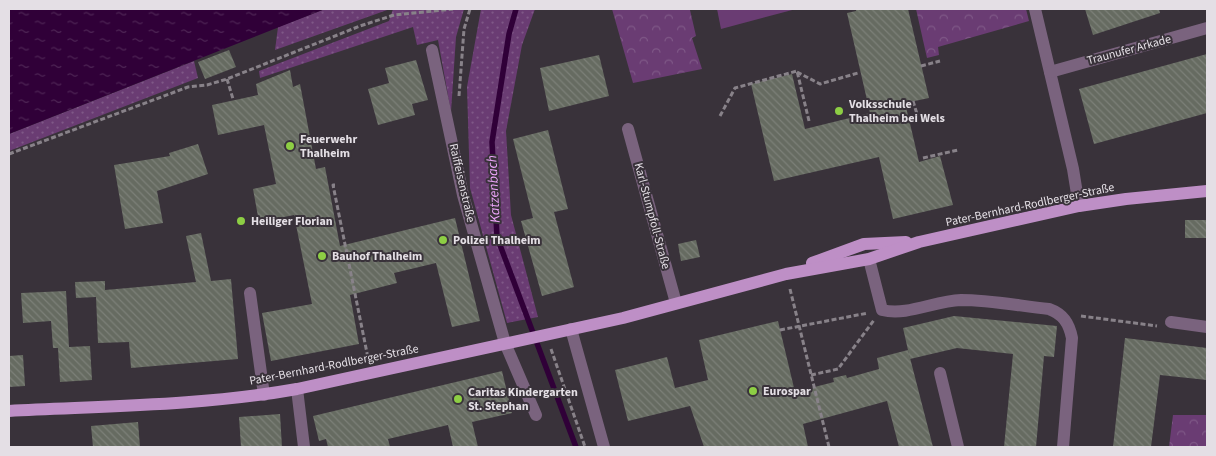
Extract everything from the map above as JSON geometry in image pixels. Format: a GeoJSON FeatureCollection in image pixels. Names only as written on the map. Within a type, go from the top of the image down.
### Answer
{"type":"FeatureCollection","features":[{"type":"Feature","properties":{"kind":"main road","name":"Pater-Bernhard-Rodlberger-Straße"},"geometry":{"type":"LineString","coordinates":[[9,412],[188,402],[264,395],[297,389],[571,330],[786,274],[868,259],[919,242],[1079,206],[1207,191]]}},
{"type":"Feature","properties":{"kind":"main road","name":"Pater-Bernhard-Rodlberger-Straße"},"geometry":{"type":"LineString","coordinates":[[786,274],[864,244],[919,242]]}},
{"type":"Feature","properties":{"kind":"street"},"geometry":{"type":"LineString","coordinates":[[1035,9],[1073,169],[1079,206]]}},
{"type":"Feature","properties":{"kind":"street","name":"Traunufer Arkade"},"geometry":{"type":"LineString","coordinates":[[1050,72],[1207,28]]}},
{"type":"Feature","properties":{"kind":"street","name":"Raiffeisenstraße"},"geometry":{"type":"LineString","coordinates":[[432,50],[463,195],[505,343],[536,415]]}},
{"type":"Feature","properties":{"kind":"street","name":"Karl-Stumpfoll-Straße"},"geometry":{"type":"LineString","coordinates":[[628,129],[676,303]]}},
{"type":"Feature","properties":{"kind":"street"},"geometry":{"type":"LineString","coordinates":[[868,259],[882,310],[894,313],[947,301],[963,300],[1049,309],[1060,313],[1070,328],[1072,338],[1063,447]]}},
{"type":"Feature","properties":{"kind":"street"},"geometry":{"type":"LineString","coordinates":[[250,293],[264,395]]}},
{"type":"Feature","properties":{"kind":"street"},"geometry":{"type":"LineString","coordinates":[[1171,322],[1207,327]]}},
{"type":"Feature","properties":{"kind":"street"},"geometry":{"type":"LineString","coordinates":[[571,330],[604,447]]}},
{"type":"Feature","properties":{"kind":"street"},"geometry":{"type":"LineString","coordinates":[[940,373],[958,447]]}},
{"type":"Feature","properties":{"kind":"street"},"geometry":{"type":"LineString","coordinates":[[297,389],[304,447]]}},
{"type":"Feature","properties":{"kind":"path"},"geometry":{"type":"LineString","coordinates":[[9,154],[188,87],[208,85],[227,79],[360,26],[394,16],[453,9]]}},
{"type":"Feature","properties":{"kind":"path"},"geometry":{"type":"LineString","coordinates":[[458,106],[464,29],[470,9]]}},
{"type":"Feature","properties":{"kind":"path"},"geometry":{"type":"LineString","coordinates":[[922,66],[940,61]]}},
{"type":"Feature","properties":{"kind":"path"},"geometry":{"type":"LineString","coordinates":[[797,71],[809,121]]}},
{"type":"Feature","properties":{"kind":"path"},"geometry":{"type":"LineString","coordinates":[[720,116],[735,88],[797,71],[820,84],[858,73]]}},
{"type":"Feature","properties":{"kind":"path"},"geometry":{"type":"LineString","coordinates":[[227,79],[233,99]]}},
{"type":"Feature","properties":{"kind":"path"},"geometry":{"type":"LineString","coordinates":[[913,101],[917,114]]}},
{"type":"Feature","properties":{"kind":"path"},"geometry":{"type":"LineString","coordinates":[[923,158],[958,150]]}},
{"type":"Feature","properties":{"kind":"path"},"geometry":{"type":"LineString","coordinates":[[335,185],[333,185],[371,373]]}},
{"type":"Feature","properties":{"kind":"path"},"geometry":{"type":"LineString","coordinates":[[786,274],[829,447]]}},
{"type":"Feature","properties":{"kind":"path"},"geometry":{"type":"LineString","coordinates":[[780,330],[882,310]]}},
{"type":"Feature","properties":{"kind":"path"},"geometry":{"type":"LineString","coordinates":[[811,374],[838,368],[882,310]]}},
{"type":"Feature","properties":{"kind":"path"},"geometry":{"type":"LineString","coordinates":[[1060,313],[1160,327],[1171,322]]}},
{"type":"Feature","properties":{"kind":"path"},"geometry":{"type":"LineString","coordinates":[[544,335],[585,447]]}},
{"type":"Feature","properties":{"kind":"green space"},"geometry":{"type":"Polygon","coordinates":[[[325,9],[390,9],[275,50],[278,27],[325,9]]]}},
{"type":"Feature","properties":{"kind":"green space"},"geometry":{"type":"Polygon","coordinates":[[[393,9],[464,9],[456,37],[451,112],[438,40],[417,45],[413,27],[260,78],[259,71],[389,21],[393,9]]]}},
{"type":"Feature","properties":{"kind":"green space"},"geometry":{"type":"Polygon","coordinates":[[[481,9],[535,9],[522,45],[506,131],[511,215],[538,317],[507,323],[470,188],[467,87],[481,9]]]}},
{"type":"Feature","properties":{"kind":"green space"},"geometry":{"type":"Polygon","coordinates":[[[612,9],[695,9],[690,10],[696,36],[692,38],[702,69],[633,83],[612,9]]]}},
{"type":"Feature","properties":{"kind":"green space"},"geometry":{"type":"Polygon","coordinates":[[[717,9],[796,9],[721,29],[717,9]]]}},
{"type":"Feature","properties":{"kind":"green space"},"geometry":{"type":"Polygon","coordinates":[[[916,9],[1026,9],[1029,21],[938,47],[939,55],[927,58],[916,9]]]}},
{"type":"Feature","properties":{"kind":"green space"},"geometry":{"type":"Polygon","coordinates":[[[194,61],[198,78],[9,151],[9,134],[194,61]]]}},
{"type":"Feature","properties":{"kind":"green space"},"geometry":{"type":"Polygon","coordinates":[[[1173,415],[1207,415],[1207,447],[1169,447],[1173,415]]]}},
{"type":"Feature","properties":{"kind":"water"},"geometry":{"type":"Polygon","coordinates":[[[9,9],[325,9],[9,134],[9,9]]]}},
{"type":"Feature","properties":{"kind":"building"},"geometry":{"type":"Polygon","coordinates":[[[856,9],[908,9],[929,98],[905,103],[919,162],[940,156],[953,205],[893,219],[879,157],[774,181],[751,84],[792,74],[805,129],[870,113],[847,13],[856,11],[856,9]]]}},
{"type":"Feature","properties":{"kind":"building"},"geometry":{"type":"Polygon","coordinates":[[[1085,9],[1159,9],[1160,13],[1093,35],[1085,9]]]}},
{"type":"Feature","properties":{"kind":"building"},"geometry":{"type":"Polygon","coordinates":[[[229,50],[236,67],[205,79],[198,62],[229,50]]]}},
{"type":"Feature","properties":{"kind":"building"},"geometry":{"type":"Polygon","coordinates":[[[1207,54],[1207,113],[1094,144],[1079,89],[1207,54]]]}},
{"type":"Feature","properties":{"kind":"building"},"geometry":{"type":"Polygon","coordinates":[[[599,55],[609,96],[549,111],[540,68],[599,55]]]}},
{"type":"Feature","properties":{"kind":"building"},"geometry":{"type":"Polygon","coordinates":[[[416,60],[428,100],[412,104],[415,115],[378,125],[368,89],[389,83],[385,68],[416,60]]]}},
{"type":"Feature","properties":{"kind":"building"},"geometry":{"type":"Polygon","coordinates":[[[290,70],[293,87],[300,84],[316,169],[325,167],[340,246],[455,218],[480,321],[452,327],[436,263],[394,273],[397,283],[350,295],[359,344],[271,361],[262,313],[312,304],[294,215],[259,222],[253,189],[276,184],[264,125],[218,135],[212,105],[258,95],[256,84],[290,70]]]}},
{"type":"Feature","properties":{"kind":"building"},"geometry":{"type":"Polygon","coordinates":[[[548,130],[568,209],[554,212],[574,287],[542,296],[521,221],[533,218],[513,139],[548,130]]]}},
{"type":"Feature","properties":{"kind":"building"},"geometry":{"type":"Polygon","coordinates":[[[198,144],[208,174],[157,191],[163,223],[125,229],[114,165],[170,156],[169,153],[198,144]]]}},
{"type":"Feature","properties":{"kind":"building"},"geometry":{"type":"Polygon","coordinates":[[[1185,220],[1207,220],[1207,238],[1185,238],[1185,220]]]}},
{"type":"Feature","properties":{"kind":"building"},"geometry":{"type":"Polygon","coordinates":[[[201,233],[211,281],[231,279],[238,359],[131,368],[129,342],[98,343],[96,297],[76,298],[75,282],[105,281],[105,290],[196,282],[186,236],[201,233]]]}},
{"type":"Feature","properties":{"kind":"building"},"geometry":{"type":"Polygon","coordinates":[[[696,240],[700,257],[681,261],[678,244],[696,240]]]}},
{"type":"Feature","properties":{"kind":"building"},"geometry":{"type":"Polygon","coordinates":[[[66,291],[69,347],[90,346],[92,380],[60,382],[58,348],[53,348],[51,321],[23,323],[21,293],[66,291]]]}},
{"type":"Feature","properties":{"kind":"building"},"geometry":{"type":"Polygon","coordinates":[[[954,316],[1057,326],[1054,357],[1044,356],[1036,447],[1004,447],[1013,354],[957,348],[910,359],[903,328],[954,316]]]}},
{"type":"Feature","properties":{"kind":"building"},"geometry":{"type":"Polygon","coordinates":[[[778,321],[795,392],[834,382],[833,378],[846,375],[847,378],[879,369],[877,358],[908,350],[933,447],[899,447],[887,401],[803,424],[808,447],[704,447],[690,406],[628,421],[615,370],[667,357],[675,388],[708,380],[699,340],[778,321]]]}},
{"type":"Feature","properties":{"kind":"building"},"geometry":{"type":"Polygon","coordinates":[[[1125,338],[1207,348],[1207,380],[1160,375],[1151,447],[1113,447],[1125,338]]]}},
{"type":"Feature","properties":{"kind":"building"},"geometry":{"type":"Polygon","coordinates":[[[23,355],[25,386],[9,387],[9,356],[23,355]]]}},
{"type":"Feature","properties":{"kind":"building"},"geometry":{"type":"Polygon","coordinates":[[[502,371],[512,413],[472,422],[478,447],[453,447],[448,425],[388,439],[390,447],[328,447],[326,439],[319,441],[313,416],[502,371]]]}},
{"type":"Feature","properties":{"kind":"building"},"geometry":{"type":"Polygon","coordinates":[[[280,414],[282,447],[241,447],[239,417],[280,414]]]}},
{"type":"Feature","properties":{"kind":"building"},"geometry":{"type":"Polygon","coordinates":[[[138,422],[140,447],[93,447],[91,426],[138,422]]]}},
{"type":"Feature","properties":{"kind":"waterway","name":"Katzenbach"},"geometry":{"type":"LineString","coordinates":[[516,9],[509,34],[492,142],[497,237],[576,447]]}},
{"type":"Feature","properties":{"kind":"place","name":"Volksschule Thalheim bei Wels"},"geometry":{"type":"Point","coordinates":[839,111]}},
{"type":"Feature","properties":{"kind":"place","name":"Feuerwehr Thalheim"},"geometry":{"type":"Point","coordinates":[290,146]}},
{"type":"Feature","properties":{"kind":"place","name":"Heiliger Florian"},"geometry":{"type":"Point","coordinates":[241,221]}},
{"type":"Feature","properties":{"kind":"place","name":"Polizei Thalheim"},"geometry":{"type":"Point","coordinates":[443,240]}},
{"type":"Feature","properties":{"kind":"place","name":"Bauhof Thalheim"},"geometry":{"type":"Point","coordinates":[322,256]}},
{"type":"Feature","properties":{"kind":"place","name":"Eurospar"},"geometry":{"type":"Point","coordinates":[753,391]}},
{"type":"Feature","properties":{"kind":"place","name":"Caritas Kindergarten St. Stephan"},"geometry":{"type":"Point","coordinates":[458,399]}}]}
